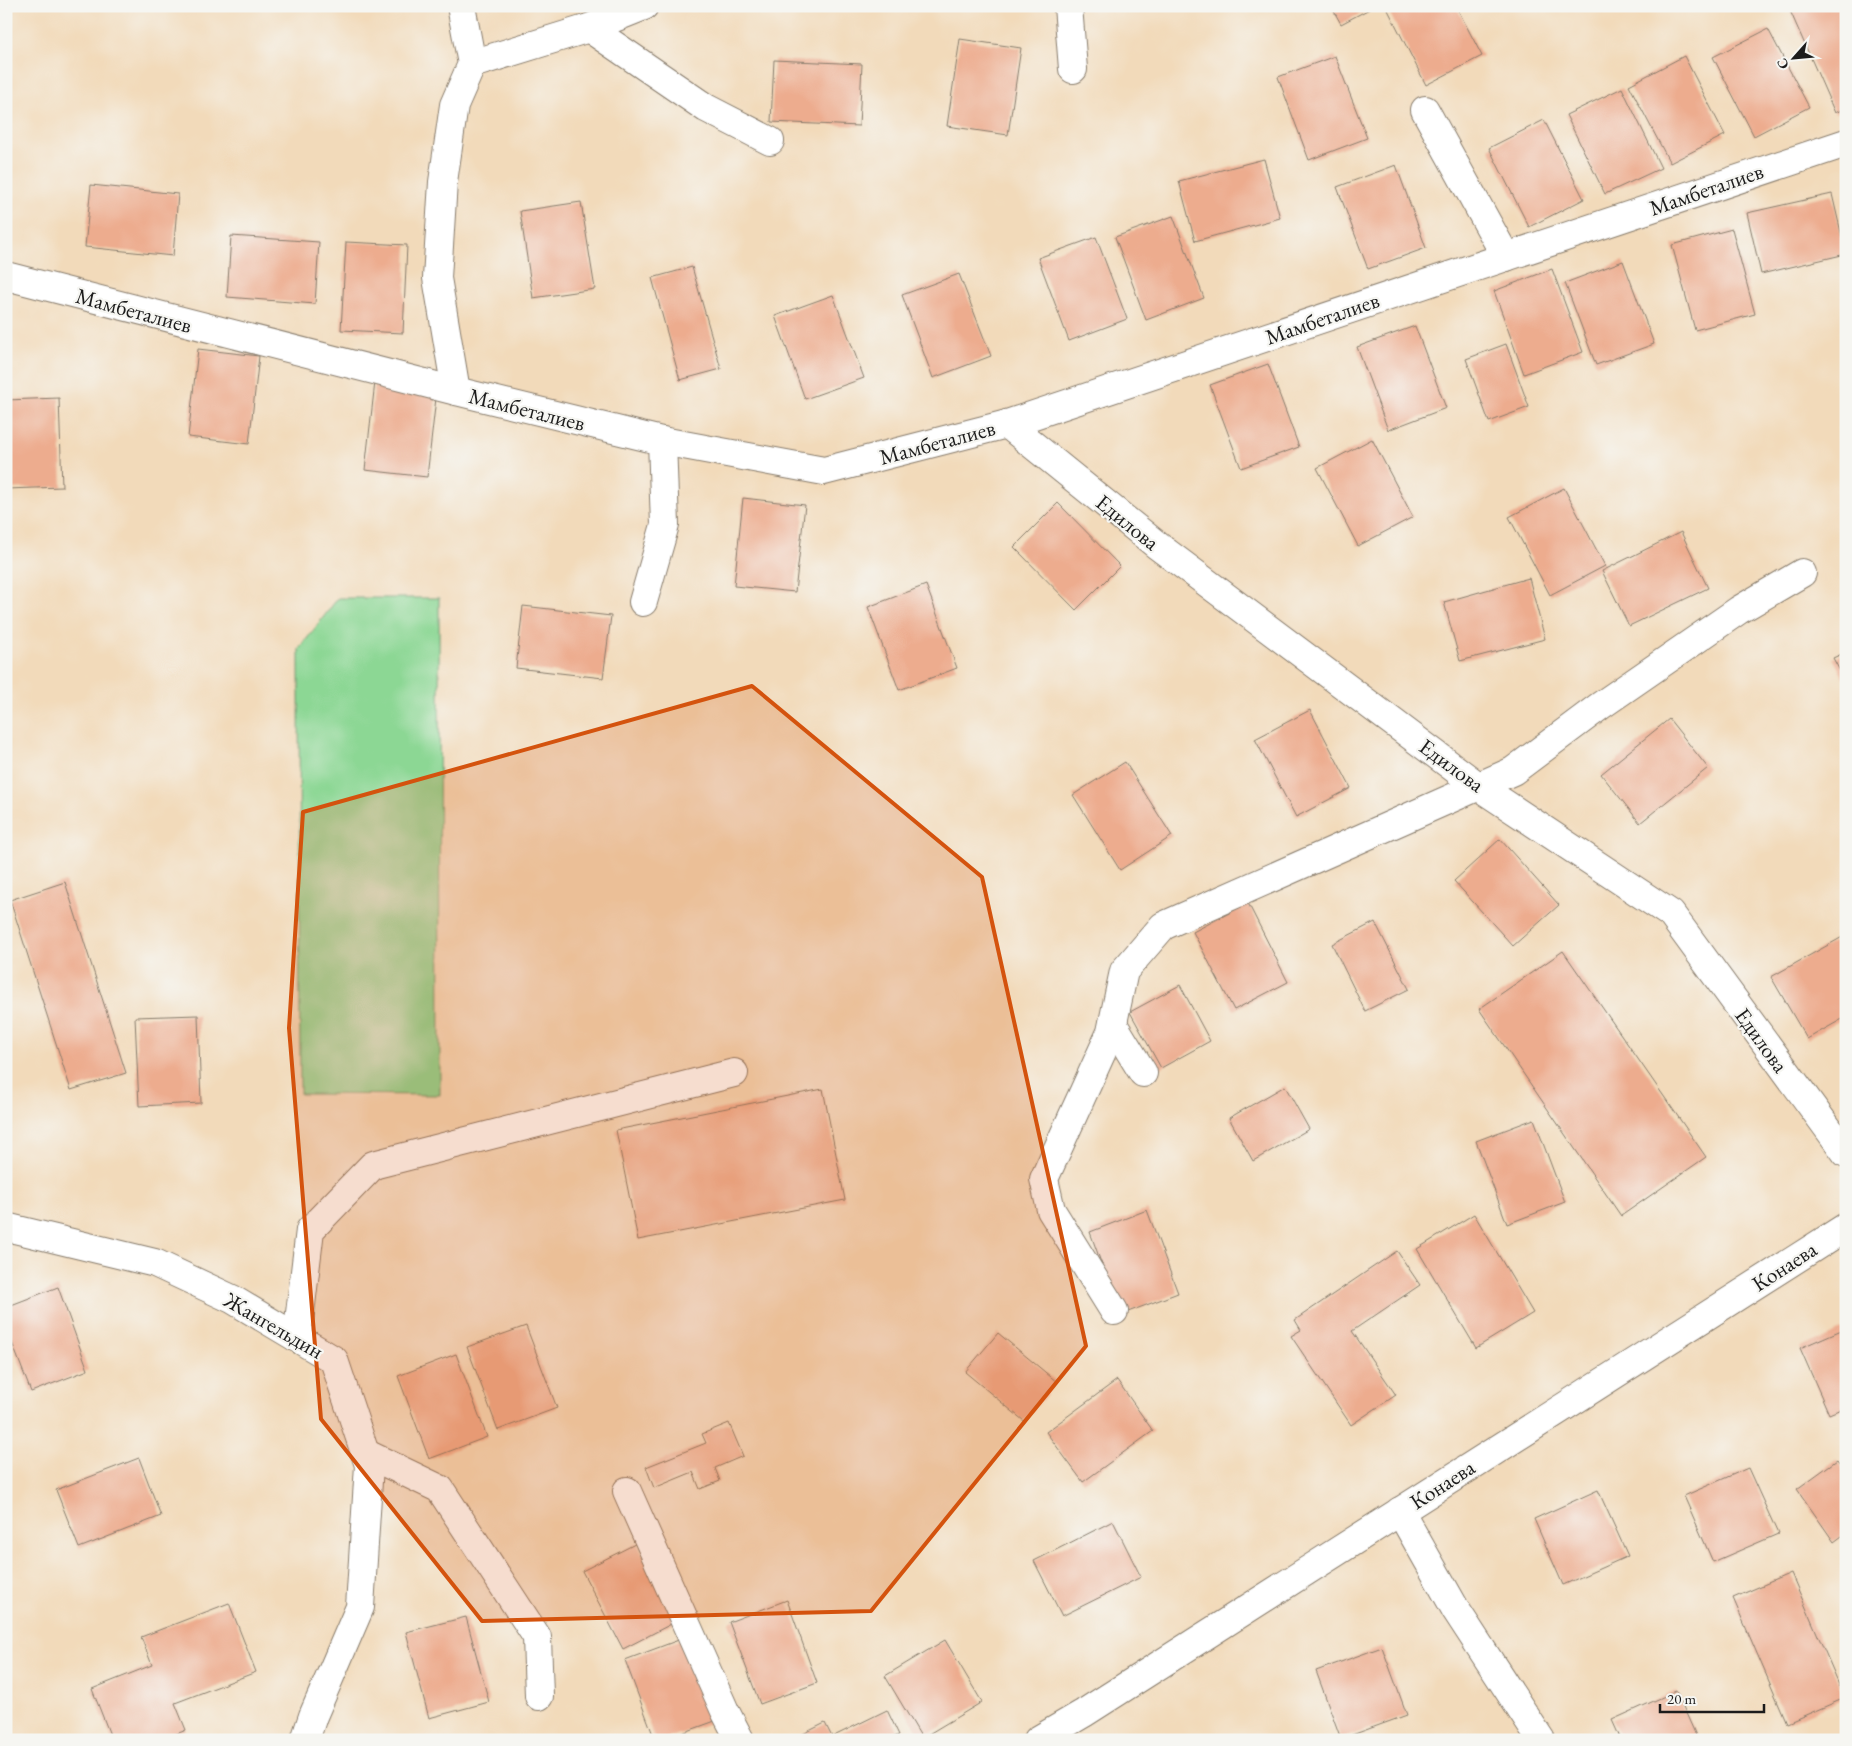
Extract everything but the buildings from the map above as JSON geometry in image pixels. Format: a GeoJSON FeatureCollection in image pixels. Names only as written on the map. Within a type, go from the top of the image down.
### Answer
{"type":"FeatureCollection","features":[{"type":"Feature","properties":{"kind":"street"},"geometry":{"type":"LineString","coordinates":[[456,391],[437,278],[443,182],[454,105],[472,64],[461,6]]}},
{"type":"Feature","properties":{"kind":"street"},"geometry":{"type":"LineString","coordinates":[[472,64],[589,28],[644,6]]}},
{"type":"Feature","properties":{"kind":"street"},"geometry":{"type":"LineString","coordinates":[[1068,6],[1073,69]]}},
{"type":"Feature","properties":{"kind":"street"},"geometry":{"type":"LineString","coordinates":[[589,28],[706,108],[770,141]]}},
{"type":"Feature","properties":{"kind":"street"},"geometry":{"type":"LineString","coordinates":[[1425,110],[1506,257]]}},
{"type":"Feature","properties":{"kind":"street","name":"Мамбеталиев"},"geometry":{"type":"LineString","coordinates":[[6,276],[456,391],[662,441],[824,471],[1007,424],[1846,143]]}},
{"type":"Feature","properties":{"kind":"street","name":"Едилова"},"geometry":{"type":"LineString","coordinates":[[1007,424],[1158,546],[1478,786],[1671,914],[1846,1153]]}},
{"type":"Feature","properties":{"kind":"street"},"geometry":{"type":"LineString","coordinates":[[643,602],[665,526],[662,441]]}},
{"type":"Feature","properties":{"kind":"street"},"geometry":{"type":"LineString","coordinates":[[1114,1311],[1051,1210],[1044,1179],[1111,1032],[1124,971],[1163,926],[1513,771],[1600,706],[1731,616],[1802,573]]}},
{"type":"Feature","properties":{"kind":"street"},"geometry":{"type":"LineString","coordinates":[[1113,1024],[1143,1073]]}},
{"type":"Feature","properties":{"kind":"street"},"geometry":{"type":"LineString","coordinates":[[296,1338],[310,1230],[373,1165],[734,1073]]}},
{"type":"Feature","properties":{"kind":"street","name":"Жангельдин"},"geometry":{"type":"LineString","coordinates":[[6,1227],[155,1263],[232,1299],[334,1360],[369,1465],[360,1607],[313,1716],[305,1740]]}},
{"type":"Feature","properties":{"kind":"street","name":"Конаева"},"geometry":{"type":"LineString","coordinates":[[1038,1740],[1846,1227]]}},
{"type":"Feature","properties":{"kind":"street"},"geometry":{"type":"LineString","coordinates":[[365,1453],[440,1490],[537,1638],[539,1696]]}},
{"type":"Feature","properties":{"kind":"street"},"geometry":{"type":"LineString","coordinates":[[627,1491],[721,1702],[740,1740]]}},
{"type":"Feature","properties":{"kind":"street"},"geometry":{"type":"LineString","coordinates":[[1400,1511],[1456,1610],[1541,1740]]}},
{"type":"Feature","properties":{"kind":"highlighted area"},"geometry":{"type":"Polygon","coordinates":[[[752,686],[982,877],[1086,1346],[871,1611],[482,1621],[321,1419],[289,1028],[303,812],[752,686]]]}},
{"type":"Feature","properties":{"kind":"green space"},"geometry":{"type":"Polygon","coordinates":[[[338,598],[439,598],[440,1095],[300,1094],[299,649],[338,598]]]}}]}
